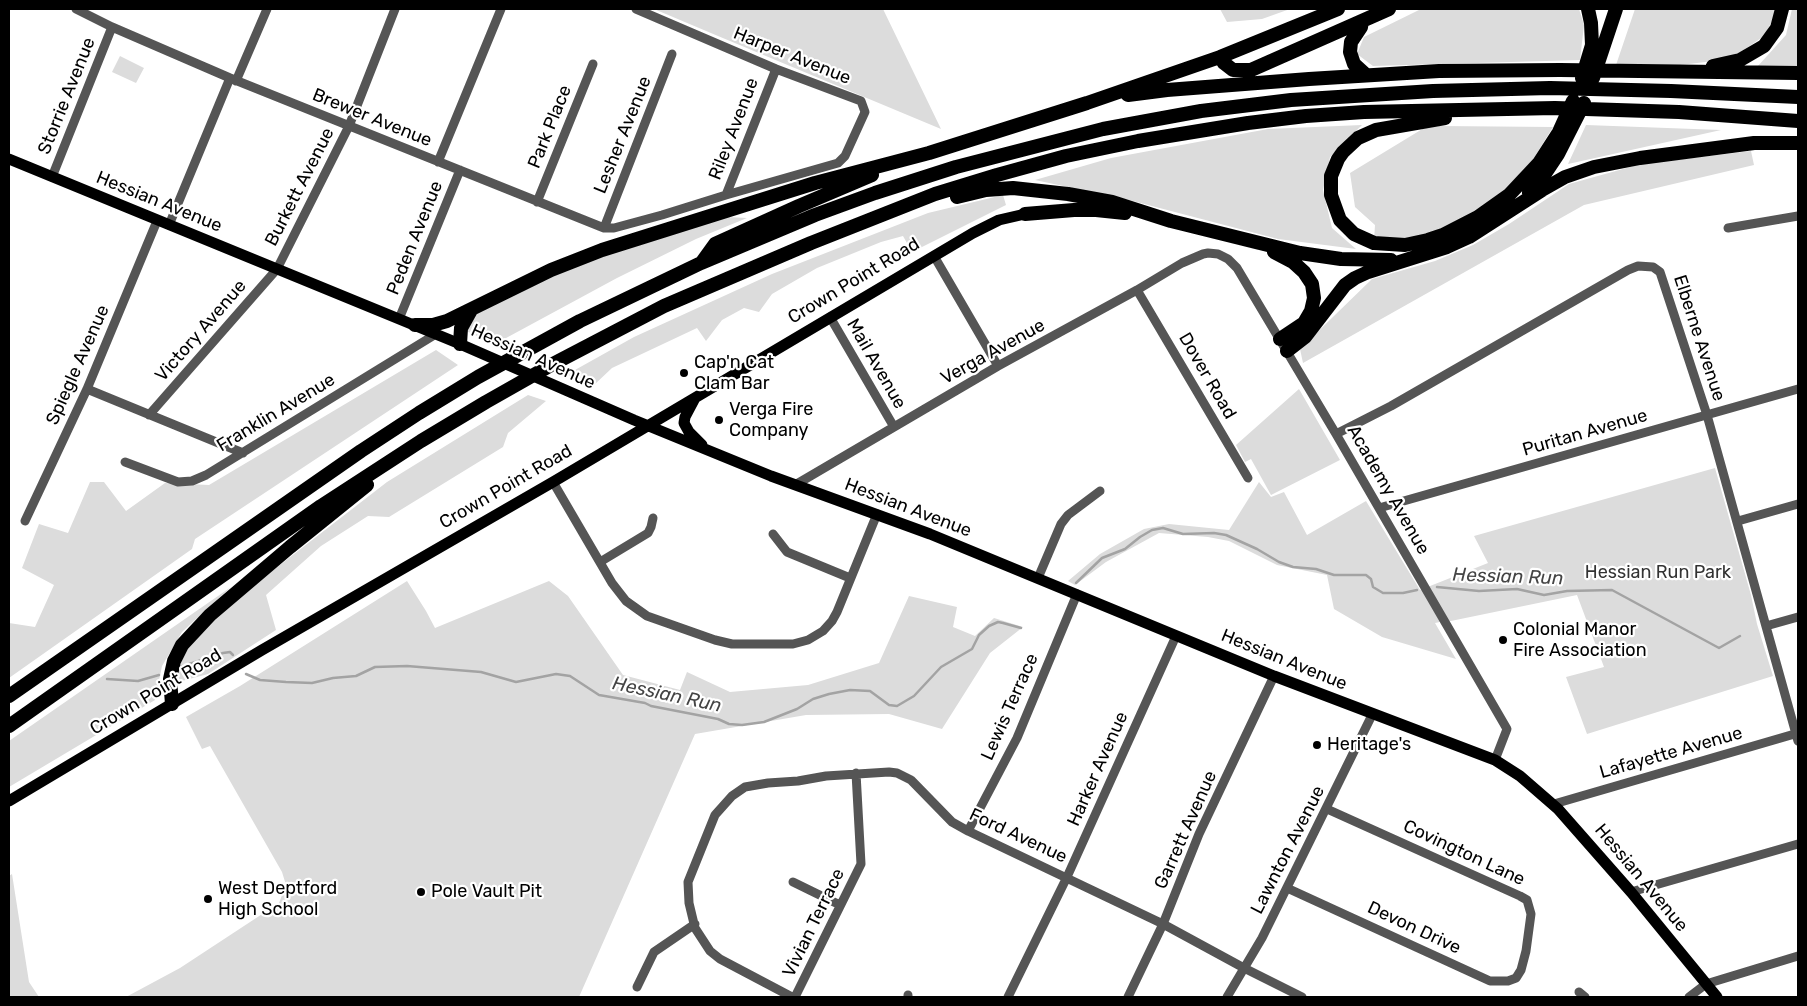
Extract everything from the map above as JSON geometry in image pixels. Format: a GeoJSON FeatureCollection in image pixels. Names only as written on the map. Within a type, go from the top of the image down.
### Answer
{"type":"FeatureCollection","features":[{"type":"Feature","properties":{"kind":"highway"},"geometry":{"type":"LineString","coordinates":[[415,325],[437,324],[551,270],[602,250],[816,183],[929,153],[1087,103],[1220,57],[1338,9]]}},
{"type":"Feature","properties":{"kind":"highway"},"geometry":{"type":"LineString","coordinates":[[1220,57],[1228,67],[1239,72],[1251,70],[1389,9]]}},
{"type":"Feature","properties":{"kind":"highway"},"geometry":{"type":"LineString","coordinates":[[1588,9],[1591,23],[1593,62]]}},
{"type":"Feature","properties":{"kind":"highway"},"geometry":{"type":"LineString","coordinates":[[1592,45],[1596,9]]}},
{"type":"Feature","properties":{"kind":"highway"},"geometry":{"type":"LineString","coordinates":[[1608,34],[1616,9]]}},
{"type":"Feature","properties":{"kind":"highway"},"geometry":{"type":"LineString","coordinates":[[1511,211],[1535,187],[1546,172],[1570,121],[1593,62],[1623,9]]}},
{"type":"Feature","properties":{"kind":"highway"},"geometry":{"type":"LineString","coordinates":[[1667,71],[1718,65],[1748,56],[1764,46],[1774,34],[1780,21],[1782,9]]}},
{"type":"Feature","properties":{"kind":"highway"},"geometry":{"type":"LineString","coordinates":[[1362,21],[1361,27],[1351,42],[1350,52],[1354,64],[1366,75]]}},
{"type":"Feature","properties":{"kind":"highway"},"geometry":{"type":"LineString","coordinates":[[1264,65],[1281,73],[1320,78]]}},
{"type":"Feature","properties":{"kind":"highway"},"geometry":{"type":"LineString","coordinates":[[1087,103],[1167,90],[1366,75],[1512,70],[1798,73]]}},
{"type":"Feature","properties":{"kind":"highway"},"geometry":{"type":"LineString","coordinates":[[11,694],[304,490],[478,376],[580,321],[701,262],[823,212],[956,167],[1103,129],[1201,111],[1342,96],[1491,89],[1620,89],[1798,97]]}},
{"type":"Feature","properties":{"kind":"highway"},"geometry":{"type":"LineString","coordinates":[[1512,108],[1488,115],[1423,121],[1376,130],[1358,138],[1349,145],[1338,159],[1331,176],[1331,195],[1340,220],[1354,234],[1374,244],[1384,245],[1416,243],[1456,230],[1498,204],[1521,184],[1570,121]]}},
{"type":"Feature","properties":{"kind":"highway"},"geometry":{"type":"LineString","coordinates":[[9,726],[321,506],[486,402],[603,337],[664,306],[745,270],[935,194],[1066,156],[1174,134],[1248,122],[1335,114],[1512,108],[1595,109],[1679,112],[1798,121]]}},
{"type":"Feature","properties":{"kind":"highway"},"geometry":{"type":"LineString","coordinates":[[1283,345],[1305,337],[1350,282],[1361,274],[1422,255],[1470,237],[1559,180],[1611,163],[1735,145],[1775,142],[1798,143]]}},
{"type":"Feature","properties":{"kind":"highway"},"geometry":{"type":"LineString","coordinates":[[701,262],[715,244],[831,192],[929,153]]}},
{"type":"Feature","properties":{"kind":"highway"},"geometry":{"type":"LineString","coordinates":[[877,217],[894,218],[978,192],[1013,188],[1084,196],[1258,243],[1314,256],[1341,259],[1388,260],[1422,255]]}},
{"type":"Feature","properties":{"kind":"highway"},"geometry":{"type":"LineString","coordinates":[[1025,214],[1059,210],[1096,210],[1171,220]]}},
{"type":"Feature","properties":{"kind":"highway"},"geometry":{"type":"LineString","coordinates":[[1258,243],[1297,265],[1308,276],[1313,289],[1314,303],[1307,320],[1283,345]]}},
{"type":"Feature","properties":{"kind":"highway"},"geometry":{"type":"LineString","coordinates":[[465,346],[460,331],[462,324],[472,309]]}},
{"type":"Feature","properties":{"kind":"highway"},"geometry":{"type":"LineString","coordinates":[[172,704],[170,679],[174,661],[182,645],[210,615],[290,547],[374,480],[388,463]]}},
{"type":"Feature","properties":{"kind":"main road","name":"Hessian Avenue"},"geometry":{"type":"LineString","coordinates":[[9,159],[415,325],[648,426],[795,485],[877,514],[1038,578],[1274,676],[1495,760],[1520,776],[1554,804],[1631,892],[1718,997]]}},
{"type":"Feature","properties":{"kind":"main road","name":"Crown Point Road"},"geometry":{"type":"LineString","coordinates":[[9,801],[270,645],[553,482],[934,256],[990,224],[1025,214]]}},
{"type":"Feature","properties":{"kind":"main road"},"geometry":{"type":"LineString","coordinates":[[695,398],[685,417],[684,423],[688,432],[704,448]]}},
{"type":"Feature","properties":{"kind":"street","name":"Brewer Avenue"},"geometry":{"type":"LineString","coordinates":[[76,9],[233,80],[604,228]]}},
{"type":"Feature","properties":{"kind":"street"},"geometry":{"type":"LineString","coordinates":[[169,224],[267,9]]}},
{"type":"Feature","properties":{"kind":"street","name":"Burkett Avenue"},"geometry":{"type":"LineString","coordinates":[[277,269],[349,126],[395,9]]}},
{"type":"Feature","properties":{"kind":"street"},"geometry":{"type":"LineString","coordinates":[[438,162],[501,9]]}},
{"type":"Feature","properties":{"kind":"street","name":"Harper Avenue"},"geometry":{"type":"LineString","coordinates":[[636,9],[776,68],[861,101],[864,112],[845,156],[838,164],[726,195]]}},
{"type":"Feature","properties":{"kind":"street","name":"Storrie Avenue"},"geometry":{"type":"LineString","coordinates":[[52,177],[112,26]]}},
{"type":"Feature","properties":{"kind":"street","name":"Lesher Avenue"},"geometry":{"type":"LineString","coordinates":[[604,228],[672,54]]}},
{"type":"Feature","properties":{"kind":"street","name":"Park Place"},"geometry":{"type":"LineString","coordinates":[[537,202],[593,64]]}},
{"type":"Feature","properties":{"kind":"street","name":"Riley Avenue"},"geometry":{"type":"LineString","coordinates":[[604,228],[614,228],[726,195],[776,68]]}},
{"type":"Feature","properties":{"kind":"street","name":"Peden Avenue"},"geometry":{"type":"LineString","coordinates":[[399,319],[460,170]]}},
{"type":"Feature","properties":{"kind":"street"},"geometry":{"type":"LineString","coordinates":[[1728,228],[1798,216]]}},
{"type":"Feature","properties":{"kind":"street","name":"Spiegle Avenue"},"geometry":{"type":"LineString","coordinates":[[25,521],[87,389],[157,221]]}},
{"type":"Feature","properties":{"kind":"street","name":"Academy Avenue"},"geometry":{"type":"LineString","coordinates":[[1209,253],[1228,259],[1237,268],[1508,729],[1495,760]]}},
{"type":"Feature","properties":{"kind":"street","name":"Verga Avenue"},"geometry":{"type":"LineString","coordinates":[[795,485],[998,366],[1138,290],[1195,256],[1209,253]]}},
{"type":"Feature","properties":{"kind":"street"},"geometry":{"type":"LineString","coordinates":[[934,256],[998,366]]}},
{"type":"Feature","properties":{"kind":"street","name":"Elberne Avenue"},"geometry":{"type":"LineString","coordinates":[[1336,434],[1390,406],[1628,270],[1646,265],[1653,267],[1660,272],[1707,414],[1798,736]]}},
{"type":"Feature","properties":{"kind":"street","name":"Victory Avenue"},"geometry":{"type":"LineString","coordinates":[[149,415],[277,269]]}},
{"type":"Feature","properties":{"kind":"street","name":"Dover Road"},"geometry":{"type":"LineString","coordinates":[[1138,290],[1248,478]]}},
{"type":"Feature","properties":{"kind":"street","name":"Mail Avenue"},"geometry":{"type":"LineString","coordinates":[[830,317],[894,426]]}},
{"type":"Feature","properties":{"kind":"street","name":"Franklin Avenue"},"geometry":{"type":"LineString","coordinates":[[125,462],[178,482],[192,481],[243,453],[436,334]]}},
{"type":"Feature","properties":{"kind":"street"},"geometry":{"type":"LineString","coordinates":[[87,389],[243,453]]}},
{"type":"Feature","properties":{"kind":"street","name":"Puritan Avenue"},"geometry":{"type":"LineString","coordinates":[[1379,508],[1798,389]]}},
{"type":"Feature","properties":{"kind":"street"},"geometry":{"type":"LineString","coordinates":[[553,482],[612,583],[626,601],[647,616],[715,640],[732,644],[793,644],[812,638],[823,631],[832,621],[877,514]]}},
{"type":"Feature","properties":{"kind":"street"},"geometry":{"type":"LineString","coordinates":[[1038,578],[1061,524],[1068,515],[1100,491]]}},
{"type":"Feature","properties":{"kind":"street"},"geometry":{"type":"LineString","coordinates":[[1738,521],[1798,504]]}},
{"type":"Feature","properties":{"kind":"street"},"geometry":{"type":"LineString","coordinates":[[600,562],[648,534],[652,527],[653,518]]}},
{"type":"Feature","properties":{"kind":"street"},"geometry":{"type":"LineString","coordinates":[[773,534],[787,552],[850,578]]}},
{"type":"Feature","properties":{"kind":"street","name":"Lewis Terrace"},"geometry":{"type":"LineString","coordinates":[[968,831],[1017,738],[1077,594]]}},
{"type":"Feature","properties":{"kind":"street"},"geometry":{"type":"LineString","coordinates":[[1766,626],[1798,617]]}},
{"type":"Feature","properties":{"kind":"street","name":"Harker Avenue"},"geometry":{"type":"LineString","coordinates":[[1008,997],[1066,877],[1176,636]]}},
{"type":"Feature","properties":{"kind":"street","name":"Garrett Avenue"},"geometry":{"type":"LineString","coordinates":[[1128,997],[1163,924],[1199,834],[1274,676]]}},
{"type":"Feature","properties":{"kind":"street","name":"Lawnton Avenue"},"geometry":{"type":"LineString","coordinates":[[1227,997],[1262,938],[1372,714]]}},
{"type":"Feature","properties":{"kind":"street","name":"Lafayette Avenue"},"geometry":{"type":"LineString","coordinates":[[1554,804],[1798,736]]}},
{"type":"Feature","properties":{"kind":"street","name":"Ford Avenue"},"geometry":{"type":"LineString","coordinates":[[694,924],[688,882],[715,815],[732,796],[745,788],[768,783],[856,773],[890,772],[904,776],[918,786],[933,805],[952,822],[968,831],[1163,924],[1302,997]]}},
{"type":"Feature","properties":{"kind":"street","name":"Vivian Terrace"},"geometry":{"type":"LineString","coordinates":[[794,997],[861,864],[856,773]]}},
{"type":"Feature","properties":{"kind":"street","name":"Covington Lane"},"geometry":{"type":"LineString","coordinates":[[1327,809],[1527,900],[1531,914],[1522,966]]}},
{"type":"Feature","properties":{"kind":"street"},"geometry":{"type":"LineString","coordinates":[[1631,892],[1798,844]]}},
{"type":"Feature","properties":{"kind":"street"},"geometry":{"type":"LineString","coordinates":[[792,882],[840,905]]}},
{"type":"Feature","properties":{"kind":"street","name":"Devon Drive"},"geometry":{"type":"LineString","coordinates":[[1287,888],[1490,980],[1508,981],[1516,978],[1522,966]]}},
{"type":"Feature","properties":{"kind":"street"},"geometry":{"type":"LineString","coordinates":[[637,987],[654,952],[694,924],[710,951],[794,997]]}},
{"type":"Feature","properties":{"kind":"street"},"geometry":{"type":"LineString","coordinates":[[1690,997],[1706,984],[1798,956]]}},
{"type":"Feature","properties":{"kind":"green space"},"geometry":{"type":"Polygon","coordinates":[[[654,9],[883,9],[941,129],[718,36],[654,9]]]}},
{"type":"Feature","properties":{"kind":"green space"},"geometry":{"type":"Polygon","coordinates":[[[1220,9],[1290,9],[1262,19],[1227,22],[1220,9]]]}},
{"type":"Feature","properties":{"kind":"green space"},"geometry":{"type":"Polygon","coordinates":[[[1421,9],[1579,9],[1584,25],[1580,60],[1373,66],[1357,54],[1364,37],[1421,9]]]}},
{"type":"Feature","properties":{"kind":"green space"},"geometry":{"type":"Polygon","coordinates":[[[1635,9],[1778,10],[1764,36],[1731,59],[1680,65],[1616,65],[1635,9]]]}},
{"type":"Feature","properties":{"kind":"green space"},"geometry":{"type":"Polygon","coordinates":[[[1792,9],[1798,9],[1798,71],[1757,67],[1786,35],[1792,9]]]}},
{"type":"Feature","properties":{"kind":"green space"},"geometry":{"type":"Polygon","coordinates":[[[120,56],[144,68],[136,83],[112,72],[120,56]]]}},
{"type":"Feature","properties":{"kind":"green space"},"geometry":{"type":"Polygon","coordinates":[[[1362,125],[1330,157],[1323,190],[1332,228],[1356,249],[1278,239],[1129,200],[1035,180],[1111,158],[1268,129],[1362,125]]]}},
{"type":"Feature","properties":{"kind":"green space"},"geometry":{"type":"Polygon","coordinates":[[[1586,125],[1721,130],[1568,164],[1586,125]]]}},
{"type":"Feature","properties":{"kind":"green space"},"geometry":{"type":"Polygon","coordinates":[[[1439,126],[1553,127],[1529,166],[1495,201],[1448,228],[1396,242],[1374,241],[1375,225],[1355,207],[1350,173],[1424,128],[1439,126]]]}},
{"type":"Feature","properties":{"kind":"green space"},"geometry":{"type":"Polygon","coordinates":[[[1751,151],[1754,165],[1584,205],[1303,363],[1300,349],[1372,279],[1435,261],[1473,245],[1509,224],[1569,184],[1641,164],[1751,151]]]}},
{"type":"Feature","properties":{"kind":"green space"},"geometry":{"type":"Polygon","coordinates":[[[1003,195],[1006,205],[912,252],[903,236],[881,242],[817,268],[772,294],[759,312],[744,308],[722,320],[706,341],[697,328],[612,368],[594,385],[566,375],[634,337],[772,274],[928,213],[1003,195]]]}},
{"type":"Feature","properties":{"kind":"green space"},"geometry":{"type":"Polygon","coordinates":[[[727,217],[747,218],[696,239],[617,278],[495,344],[466,331],[469,319],[479,311],[572,266],[727,217]]]}},
{"type":"Feature","properties":{"kind":"green space"},"geometry":{"type":"Polygon","coordinates":[[[436,350],[458,365],[195,539],[192,549],[9,678],[9,623],[35,627],[54,585],[22,568],[39,524],[68,533],[90,482],[104,482],[126,511],[165,483],[209,485],[436,350]]]}},
{"type":"Feature","properties":{"kind":"green space"},"geometry":{"type":"Polygon","coordinates":[[[1299,389],[1340,460],[1271,495],[1251,459],[1245,462],[1236,445],[1299,389]]]}},
{"type":"Feature","properties":{"kind":"green space"},"geometry":{"type":"Polygon","coordinates":[[[528,395],[546,401],[508,433],[503,447],[389,517],[368,516],[321,546],[266,595],[276,630],[208,674],[182,681],[176,678],[186,648],[206,625],[245,592],[387,482],[528,395]]]}},
{"type":"Feature","properties":{"kind":"green space","name":"Hessian Run Park"},"geometry":{"type":"Polygon","coordinates":[[[1715,468],[1773,676],[1587,734],[1566,677],[1604,667],[1577,595],[1435,623],[1456,659],[1382,637],[1334,609],[1327,575],[1277,565],[1229,541],[1208,537],[1159,533],[1106,562],[1075,585],[1068,581],[1100,554],[1144,529],[1169,524],[1229,530],[1259,482],[1271,497],[1284,492],[1307,535],[1366,501],[1420,590],[1488,563],[1474,536],[1715,468]]]}},
{"type":"Feature","properties":{"kind":"green space"},"geometry":{"type":"Polygon","coordinates":[[[407,581],[435,628],[549,581],[568,596],[623,675],[680,690],[687,672],[730,692],[808,685],[879,663],[909,596],[957,607],[953,627],[975,636],[994,618],[1023,627],[990,653],[942,729],[889,714],[806,715],[695,734],[579,997],[126,997],[180,968],[279,903],[286,885],[282,872],[210,746],[202,749],[186,717],[240,686],[407,581]]]}},
{"type":"Feature","properties":{"kind":"green space"},"geometry":{"type":"Polygon","coordinates":[[[231,587],[182,632],[162,666],[155,700],[9,787],[9,741],[231,587]]]}},
{"type":"Feature","properties":{"kind":"green space"},"geometry":{"type":"Polygon","coordinates":[[[12,874],[29,982],[39,997],[9,997],[9,876],[12,874]]]}},
{"type":"Feature","properties":{"kind":"waterway","name":"Hessian Run"},"geometry":{"type":"LineString","coordinates":[[1076,583],[1102,558],[1125,549],[1152,530],[1163,528],[1183,534],[1214,533],[1226,535],[1257,549],[1279,562],[1293,567],[1316,569],[1334,575],[1366,575],[1371,579],[1373,587],[1383,593],[1403,593],[1417,590]]}},
{"type":"Feature","properties":{"kind":"waterway","name":"Hessian Run"},"geometry":{"type":"LineString","coordinates":[[1437,587],[1479,591],[1517,589],[1544,595],[1567,591],[1612,590],[1719,648],[1740,636]]}},
{"type":"Feature","properties":{"kind":"waterway","name":"Hessian Run"},"geometry":{"type":"LineString","coordinates":[[246,674],[260,680],[312,683],[333,678],[356,676],[375,667],[407,666],[481,672],[516,682],[556,674],[570,676],[599,695],[718,719],[729,724],[742,725],[764,722],[797,709],[813,699],[850,690],[870,691],[889,705],[897,706],[914,696],[941,667],[972,649],[979,635],[989,626],[998,622],[1021,628]]}},
{"type":"Feature","properties":{"kind":"waterway","name":"Hessian Run"},"geometry":{"type":"LineString","coordinates":[[180,667],[223,653],[230,652],[233,655]]}},
{"type":"Feature","properties":{"kind":"waterway","name":"Hessian Run"},"geometry":{"type":"LineString","coordinates":[[107,679],[138,681],[159,675]]}},
{"type":"Feature","properties":{"kind":"place","name":"Cap'n Cat Clam Bar"},"geometry":{"type":"Point","coordinates":[684,373]}},
{"type":"Feature","properties":{"kind":"place","name":"Verga Fire Company"},"geometry":{"type":"Point","coordinates":[719,420]}},
{"type":"Feature","properties":{"kind":"place","name":"Colonial Manor Fire Association"},"geometry":{"type":"Point","coordinates":[1503,640]}},
{"type":"Feature","properties":{"kind":"place","name":"Heritage's"},"geometry":{"type":"Point","coordinates":[1317,745]}},
{"type":"Feature","properties":{"kind":"place","name":"Pole Vault Pit"},"geometry":{"type":"Point","coordinates":[421,892]}},
{"type":"Feature","properties":{"kind":"place","name":"West Deptford High School"},"geometry":{"type":"Point","coordinates":[208,899]}}]}
